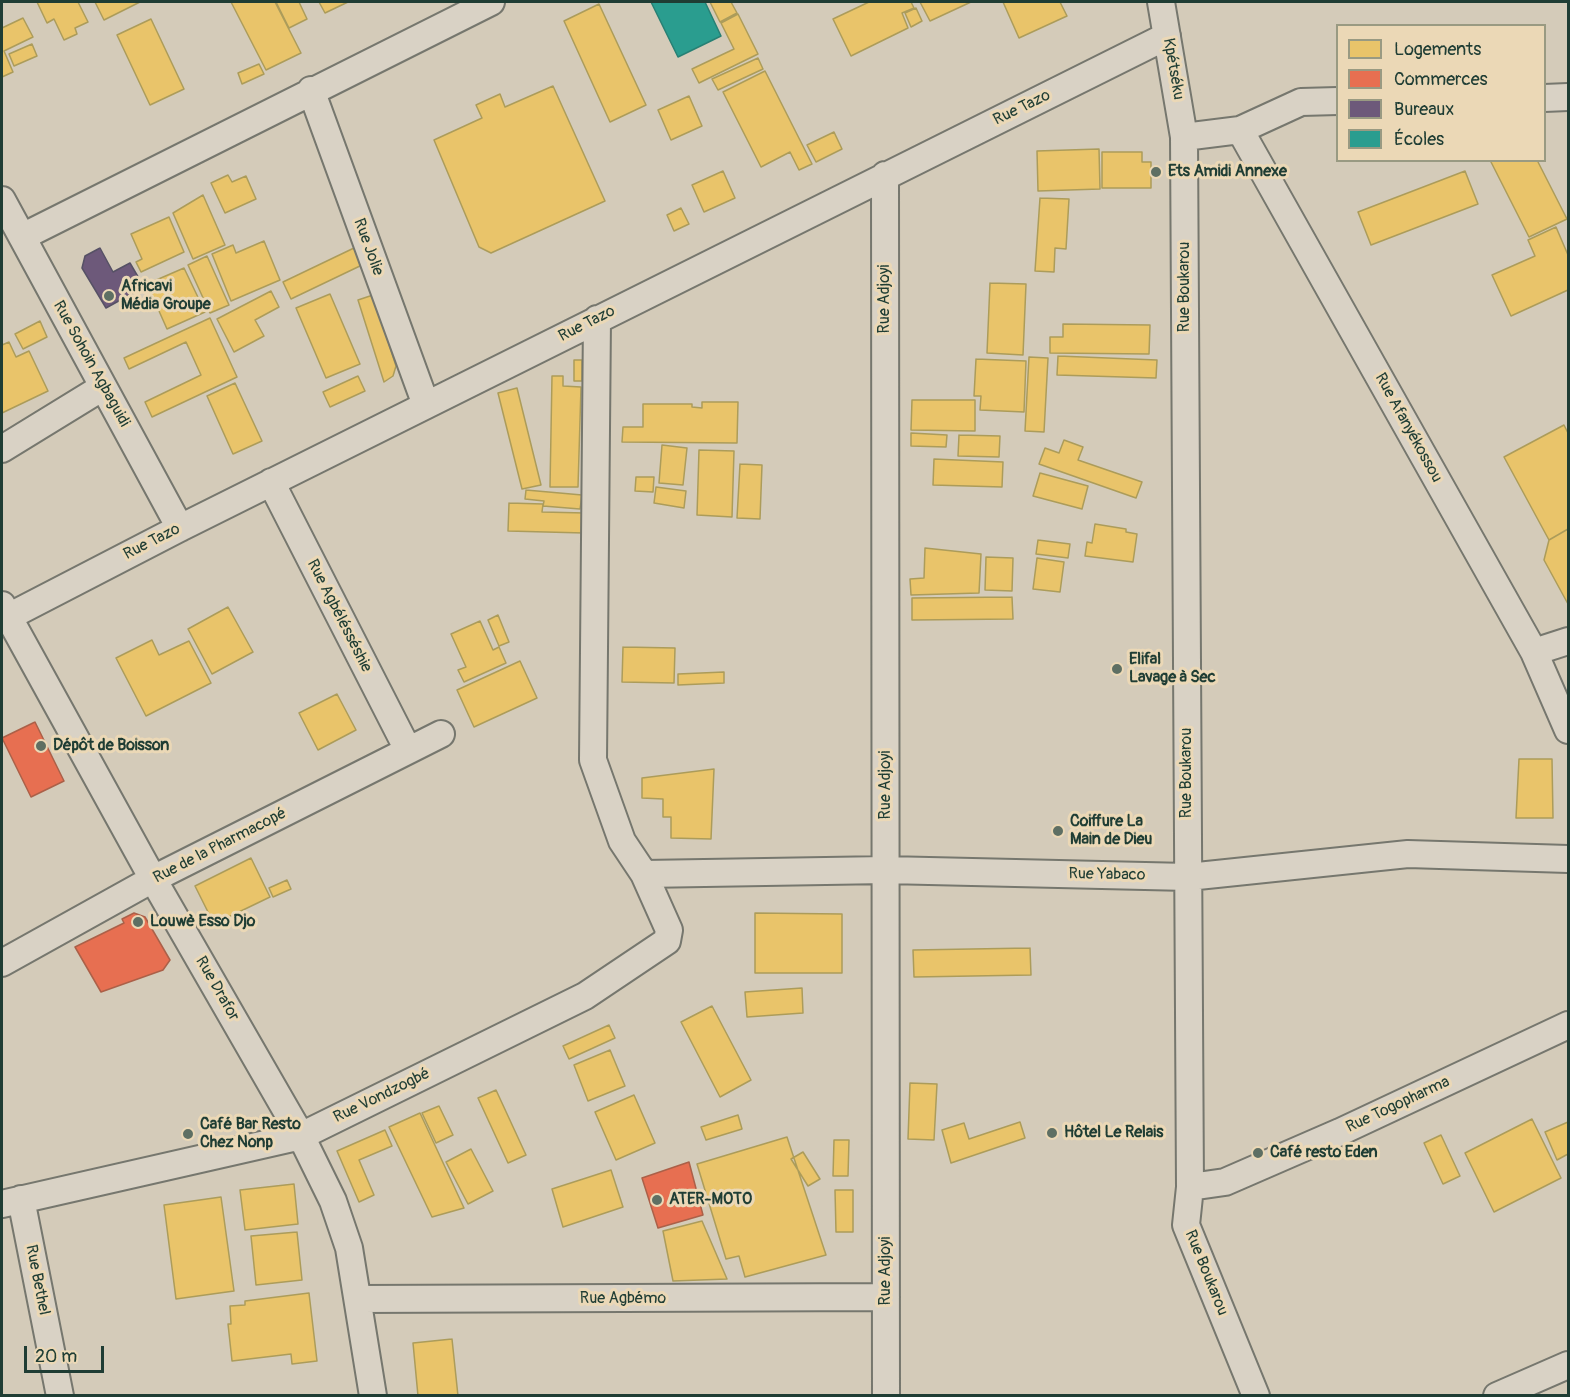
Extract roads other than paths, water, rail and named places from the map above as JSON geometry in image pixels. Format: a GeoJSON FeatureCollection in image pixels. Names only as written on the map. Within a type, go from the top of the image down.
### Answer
{"type":"FeatureCollection","features":[{"type":"Feature","properties":{"kind":"street"},"geometry":{"type":"LineString","coordinates":[[22,237],[311,90],[491,2]]}},
{"type":"Feature","properties":{"kind":"street","name":"Kpétséku"},"geometry":{"type":"LineString","coordinates":[[1161,2],[1184,137]]}},
{"type":"Feature","properties":{"kind":"street","name":"Rue Tazo"},"geometry":{"type":"LineString","coordinates":[[5,611],[180,528],[1167,36]]}},
{"type":"Feature","properties":{"kind":"street","name":"Rue Jolie"},"geometry":{"type":"LineString","coordinates":[[311,90],[426,405]]}},
{"type":"Feature","properties":{"kind":"street"},"geometry":{"type":"LineString","coordinates":[[1546,98],[1569,97]]}},
{"type":"Feature","properties":{"kind":"street"},"geometry":{"type":"LineString","coordinates":[[1184,137],[1240,130],[1301,102],[1336,102]]}},
{"type":"Feature","properties":{"kind":"street","name":"Rue Afanyékossou"},"geometry":{"type":"LineString","coordinates":[[1240,130],[1534,652],[1569,730]]}},
{"type":"Feature","properties":{"kind":"street","name":"Rue Boukarou"},"geometry":{"type":"LineString","coordinates":[[1184,137],[1190,1187],[1186,1225],[1256,1395]]}},
{"type":"Feature","properties":{"kind":"street","name":"Rue Adjoyi"},"geometry":{"type":"LineString","coordinates":[[885,175],[886,1395]]}},
{"type":"Feature","properties":{"kind":"street","name":"Rue Sohoin Agbaguidi"},"geometry":{"type":"LineString","coordinates":[[2,200],[180,528]]}},
{"type":"Feature","properties":{"kind":"street","name":"Rue Vondzogbé"},"geometry":{"type":"LineString","coordinates":[[11,1202],[301,1136],[585,996],[667,941],[669,930],[644,874],[621,841],[593,760],[597,319]]}},
{"type":"Feature","properties":{"kind":"street"},"geometry":{"type":"LineString","coordinates":[[2,448],[103,387]]}},
{"type":"Feature","properties":{"kind":"street","name":"Rue Agbélésséshie"},"geometry":{"type":"LineString","coordinates":[[271,482],[408,750]]}},
{"type":"Feature","properties":{"kind":"street","name":"Rue Drafor"},"geometry":{"type":"LineString","coordinates":[[5,611],[153,879],[301,1136],[333,1201],[349,1248],[373,1395]]}},
{"type":"Feature","properties":{"kind":"street"},"geometry":{"type":"LineString","coordinates":[[1534,652],[1569,640]]}},
{"type":"Feature","properties":{"kind":"street","name":"Rue de la Pharmacopé"},"geometry":{"type":"LineString","coordinates":[[2,963],[153,879],[441,734]]}},
{"type":"Feature","properties":{"kind":"street","name":"Rue Yabaco"},"geometry":{"type":"LineString","coordinates":[[644,874],[886,870],[1188,877],[1408,854],[1569,859]]}},
{"type":"Feature","properties":{"kind":"street","name":"Rue Togopharma"},"geometry":{"type":"LineString","coordinates":[[1190,1187],[1225,1182],[1340,1132],[1569,1025]]}},
{"type":"Feature","properties":{"kind":"street","name":"Rue Bethel"},"geometry":{"type":"LineString","coordinates":[[11,1202],[60,1395]]}},
{"type":"Feature","properties":{"kind":"street","name":"Rue Agbémo"},"geometry":{"type":"LineString","coordinates":[[359,1299],[886,1297]]}},
{"type":"Feature","properties":{"kind":"street"},"geometry":{"type":"LineString","coordinates":[[1497,1395],[1569,1365]]}},
{"type":"Feature","properties":{"kind":"place","name":"Ets Amidi Annexe"},"geometry":{"type":"Point","coordinates":[1156,172]}},
{"type":"Feature","properties":{"kind":"place","name":"Africavi Média Groupe"},"geometry":{"type":"Point","coordinates":[109,296]}},
{"type":"Feature","properties":{"kind":"place","name":"Elifal Lavage à Sec"},"geometry":{"type":"Point","coordinates":[1117,669]}},
{"type":"Feature","properties":{"kind":"place","name":"Dépôt de Boisson"},"geometry":{"type":"Point","coordinates":[41,746]}},
{"type":"Feature","properties":{"kind":"place","name":"Coiffure La Main de Dieu"},"geometry":{"type":"Point","coordinates":[1058,831]}},
{"type":"Feature","properties":{"kind":"place","name":"Louwè Esso Djo"},"geometry":{"type":"Point","coordinates":[138,922]}},
{"type":"Feature","properties":{"kind":"place","name":"Hôtel Le Relais"},"geometry":{"type":"Point","coordinates":[1052,1133]}},
{"type":"Feature","properties":{"kind":"place","name":"Café Bar Resto Chez Nonp"},"geometry":{"type":"Point","coordinates":[188,1134]}},
{"type":"Feature","properties":{"kind":"place","name":"Café resto Eden"},"geometry":{"type":"Point","coordinates":[1258,1153]}},
{"type":"Feature","properties":{"kind":"place","name":"ATER-MOTO"},"geometry":{"type":"Point","coordinates":[657,1200]}}]}
